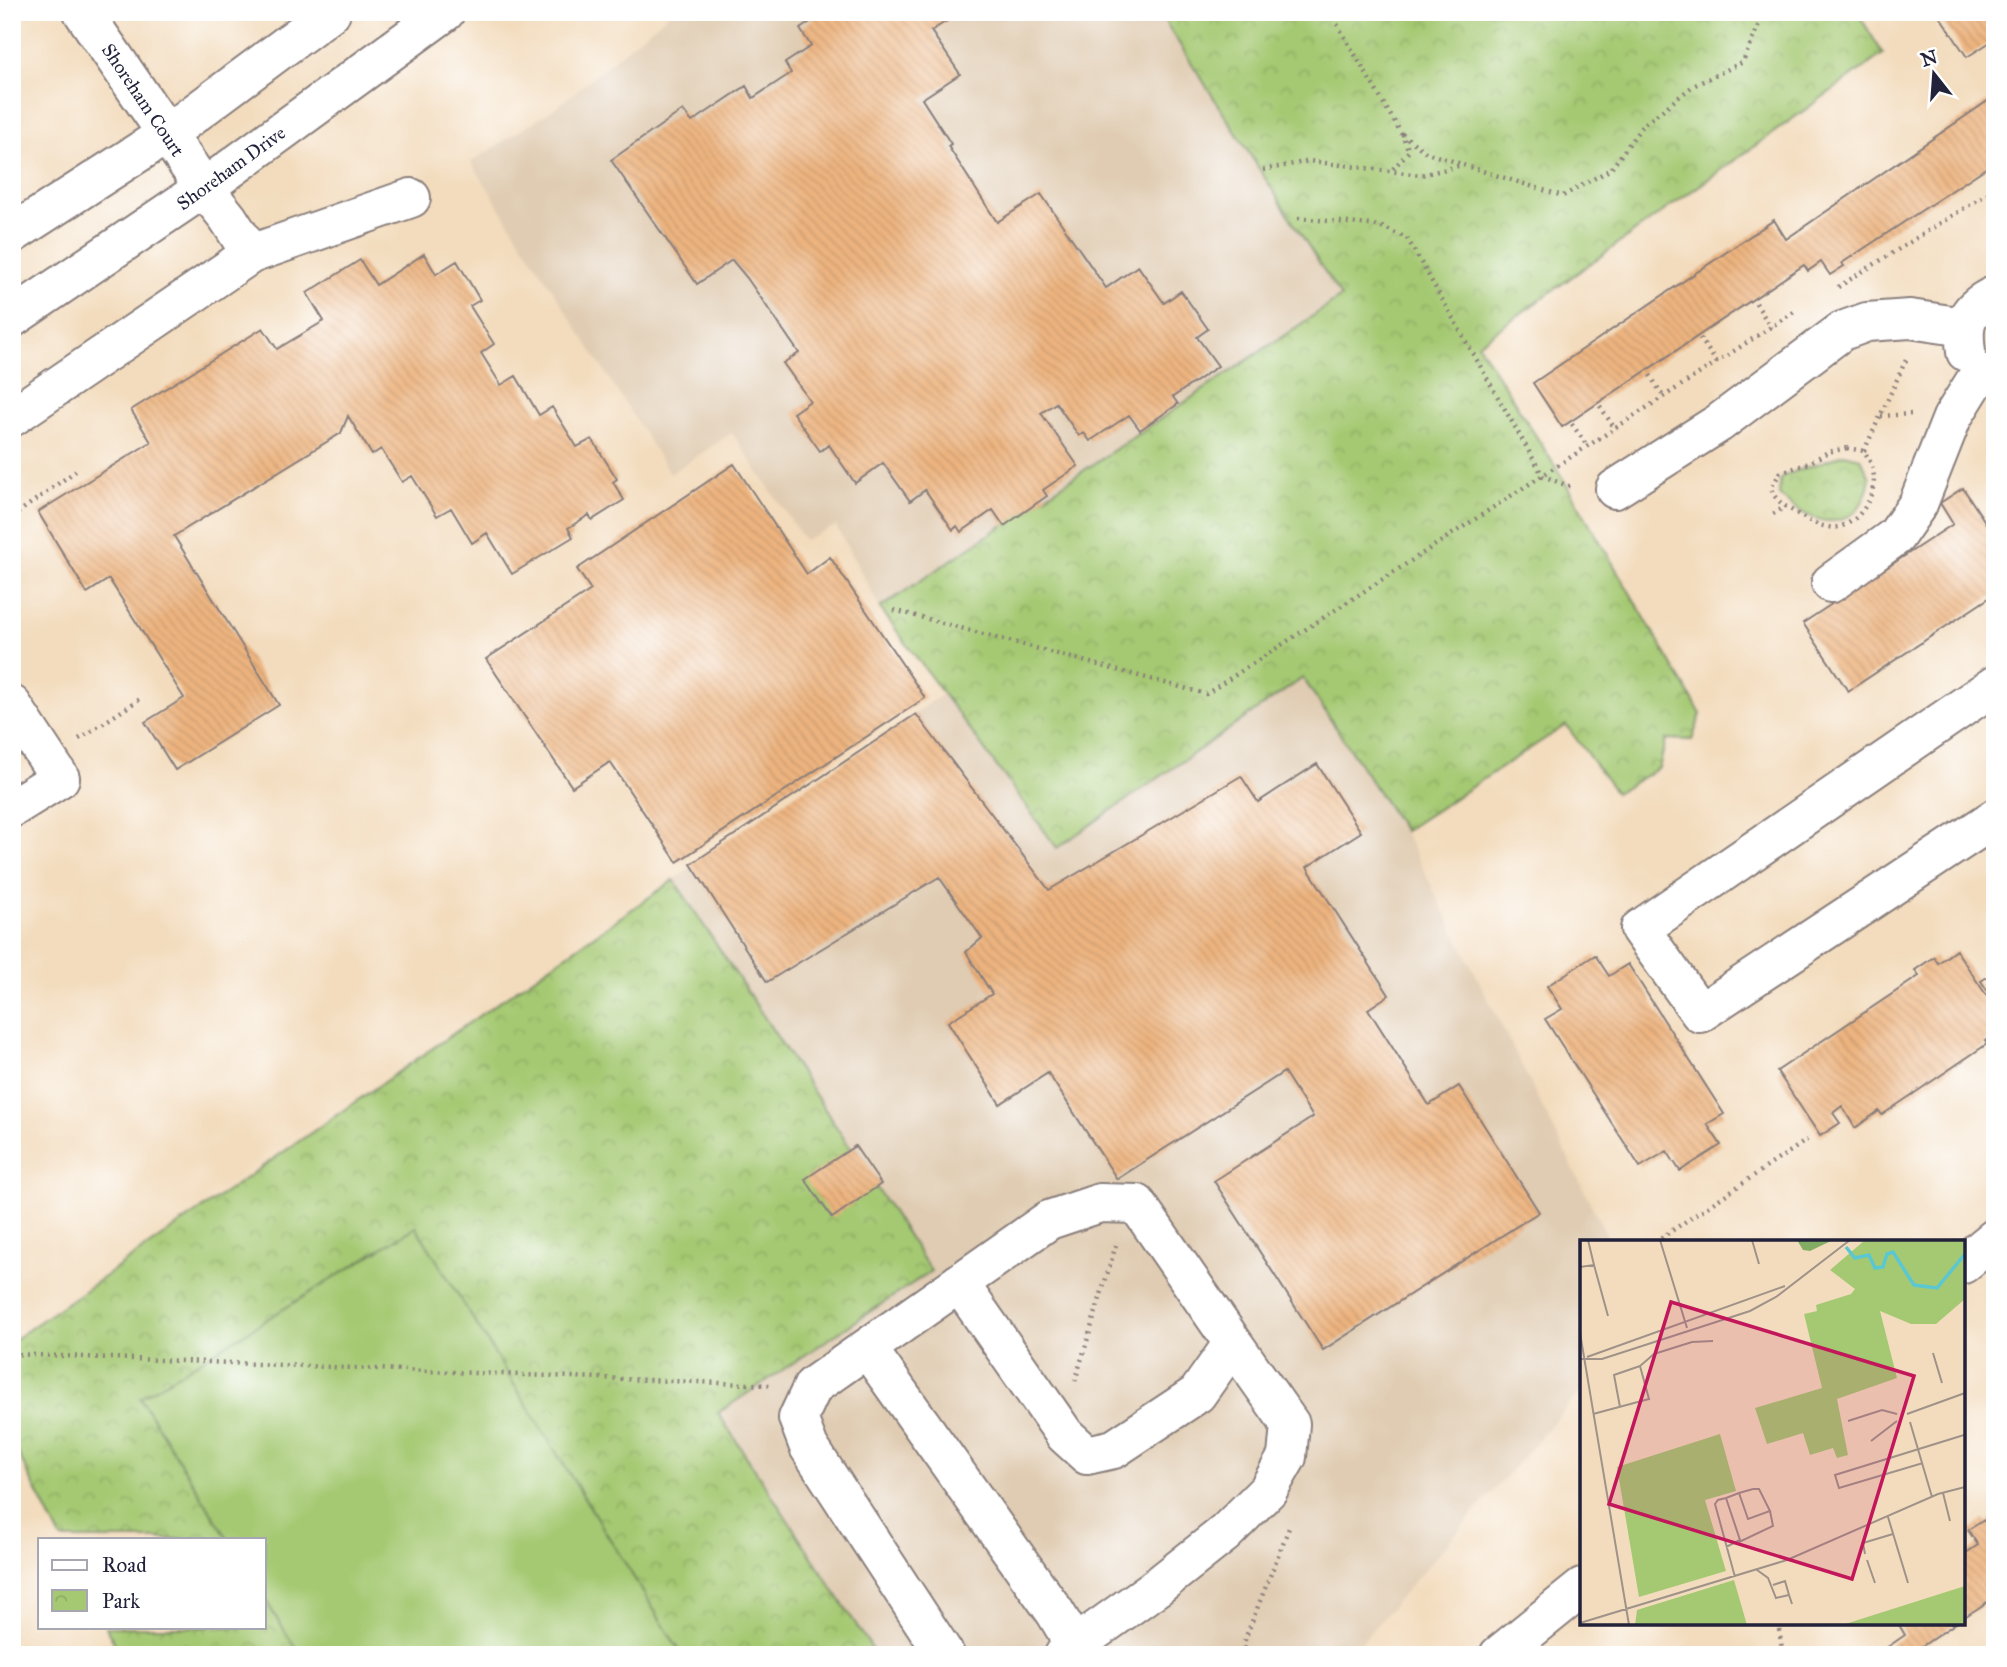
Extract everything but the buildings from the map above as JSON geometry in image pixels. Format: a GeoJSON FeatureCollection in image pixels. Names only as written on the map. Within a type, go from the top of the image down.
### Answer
{"type":"FeatureCollection","features":[{"type":"Feature","properties":{"kind":"street","name":"Shoreham Court"},"geometry":{"type":"LineString","coordinates":[[83,12],[251,254]]}},
{"type":"Feature","properties":{"kind":"street"},"geometry":{"type":"LineString","coordinates":[[12,234],[167,134],[331,12]]}},
{"type":"Feature","properties":{"kind":"street","name":"Shoreham Drive"},"geometry":{"type":"LineString","coordinates":[[12,318],[204,188],[445,12]]}},
{"type":"Feature","properties":{"kind":"street"},"geometry":{"type":"LineString","coordinates":[[12,417],[251,254],[411,198]]}},
{"type":"Feature","properties":{"kind":"street"},"geometry":{"type":"LineString","coordinates":[[1831,583],[1896,536],[1917,504],[1952,418],[1987,376],[1966,351],[1964,327],[1975,306],[1995,295]]}},
{"type":"Feature","properties":{"kind":"street"},"geometry":{"type":"LineString","coordinates":[[1615,489],[1719,423],[1842,331],[1867,322],[1909,319],[1964,327]]}},
{"type":"Feature","properties":{"kind":"street"},"geometry":{"type":"LineString","coordinates":[[1995,685],[1640,929],[1700,1013],[1995,818]]}},
{"type":"Feature","properties":{"kind":"street"},"geometry":{"type":"LineString","coordinates":[[12,705],[60,778],[12,808]]}},
{"type":"Feature","properties":{"kind":"street"},"geometry":{"type":"LineString","coordinates":[[945,1655],[809,1447],[798,1418],[813,1387],[1049,1220],[1100,1203],[1137,1204],[1290,1424],[1287,1457],[1268,1490],[1225,1533],[1067,1652]]}},
{"type":"Feature","properties":{"kind":"street"},"geometry":{"type":"LineString","coordinates":[[1965,1262],[1995,1238]]}},
{"type":"Feature","properties":{"kind":"street"},"geometry":{"type":"LineString","coordinates":[[959,1283],[1061,1428],[1087,1455],[1114,1449],[1197,1394],[1233,1343]]}},
{"type":"Feature","properties":{"kind":"street"},"geometry":{"type":"LineString","coordinates":[[867,1348],[1055,1612],[1067,1632],[1067,1652]]}},
{"type":"Feature","properties":{"kind":"street"},"geometry":{"type":"LineString","coordinates":[[1499,1655],[1580,1590]]}},
{"type":"Feature","properties":{"kind":"path"},"geometry":{"type":"LineString","coordinates":[[1331,12],[1409,151],[1390,171]]}},
{"type":"Feature","properties":{"kind":"path"},"geometry":{"type":"LineString","coordinates":[[1401,133],[1427,153],[1563,197],[1611,169],[1642,126],[1693,86],[1743,62],[1764,12]]}},
{"type":"Feature","properties":{"kind":"path"},"geometry":{"type":"LineString","coordinates":[[1263,170],[1309,161],[1421,175],[1463,164]]}},
{"type":"Feature","properties":{"kind":"path"},"geometry":{"type":"LineString","coordinates":[[1835,289],[1995,189]]}},
{"type":"Feature","properties":{"kind":"path"},"geometry":{"type":"LineString","coordinates":[[1298,218],[1380,226],[1407,238],[1543,475],[1568,486],[1615,489]]}},
{"type":"Feature","properties":{"kind":"path"},"geometry":{"type":"LineString","coordinates":[[1756,303],[1771,328]]}},
{"type":"Feature","properties":{"kind":"path"},"geometry":{"type":"LineString","coordinates":[[894,610],[1206,694],[1801,308]]}},
{"type":"Feature","properties":{"kind":"path"},"geometry":{"type":"LineString","coordinates":[[1700,338],[1717,363]]}},
{"type":"Feature","properties":{"kind":"path"},"geometry":{"type":"LineString","coordinates":[[1864,451],[1909,353]]}},
{"type":"Feature","properties":{"kind":"path"},"geometry":{"type":"LineString","coordinates":[[1650,375],[1664,398]]}},
{"type":"Feature","properties":{"kind":"path"},"geometry":{"type":"LineString","coordinates":[[1600,406],[1615,429]]}},
{"type":"Feature","properties":{"kind":"path"},"geometry":{"type":"LineString","coordinates":[[1572,424],[1588,447]]}},
{"type":"Feature","properties":{"kind":"path"},"geometry":{"type":"LineString","coordinates":[[1855,448],[1864,451],[1874,472],[1874,486],[1867,503],[1848,523],[1829,528],[1813,523],[1785,507],[1771,488],[1780,473],[1835,450],[1855,448]]}},
{"type":"Feature","properties":{"kind":"path"},"geometry":{"type":"LineString","coordinates":[[12,517],[76,470]]}},
{"type":"Feature","properties":{"kind":"path"},"geometry":{"type":"LineString","coordinates":[[1773,514],[1785,507]]}},
{"type":"Feature","properties":{"kind":"path"},"geometry":{"type":"LineString","coordinates":[[47,759],[140,699]]}},
{"type":"Feature","properties":{"kind":"path"},"geometry":{"type":"LineString","coordinates":[[1658,1240],[1807,1140]]}},
{"type":"Feature","properties":{"kind":"path"},"geometry":{"type":"LineString","coordinates":[[1061,1428],[1128,1204]]}},
{"type":"Feature","properties":{"kind":"path"},"geometry":{"type":"LineString","coordinates":[[12,1354],[813,1387]]}},
{"type":"Feature","properties":{"kind":"path"},"geometry":{"type":"LineString","coordinates":[[1244,1655],[1245,1639],[1293,1516]]}},
{"type":"Feature","properties":{"kind":"path"},"geometry":{"type":"LineString","coordinates":[[1778,1625],[1783,1655]]}},
{"type":"Feature","properties":{"kind":"shaded area"},"geometry":{"type":"Polygon","coordinates":[[[671,12],[1159,12],[1342,297],[880,608],[836,526],[804,540],[732,433],[670,474],[471,162],[558,106],[671,12]]]}},
{"type":"Feature","properties":{"kind":"shaded area"},"geometry":{"type":"Polygon","coordinates":[[[1303,678],[1404,831],[1609,1240],[1580,1240],[1580,1395],[1350,1655],[876,1655],[717,1413],[931,1271],[674,880],[943,694],[1058,848],[1303,678]]]}},
{"type":"Feature","properties":{"kind":"green space"},"geometry":{"type":"Polygon","coordinates":[[[1159,12],[1857,12],[1883,54],[1478,344],[1565,482],[1701,714],[1692,740],[1666,739],[1659,768],[1616,793],[1566,725],[1404,831],[1303,678],[1057,848],[880,608],[1341,297],[1159,12]]]}},
{"type":"Feature","properties":{"kind":"green space"},"geometry":{"type":"Polygon","coordinates":[[[1844,454],[1861,458],[1870,478],[1865,497],[1846,518],[1820,520],[1806,515],[1779,495],[1780,480],[1783,476],[1844,454]]]}},
{"type":"Feature","properties":{"kind":"green space"},"geometry":{"type":"Polygon","coordinates":[[[674,880],[931,1271],[718,1413],[876,1655],[120,1655],[106,1628],[266,1628],[266,1538],[60,1538],[12,1442],[12,1341],[674,880]]]}},
{"type":"Feature","properties":{"kind":"green space"},"geometry":{"type":"Polygon","coordinates":[[[416,1227],[682,1655],[300,1655],[266,1601],[266,1538],[227,1538],[140,1398],[416,1227]]]}}]}
